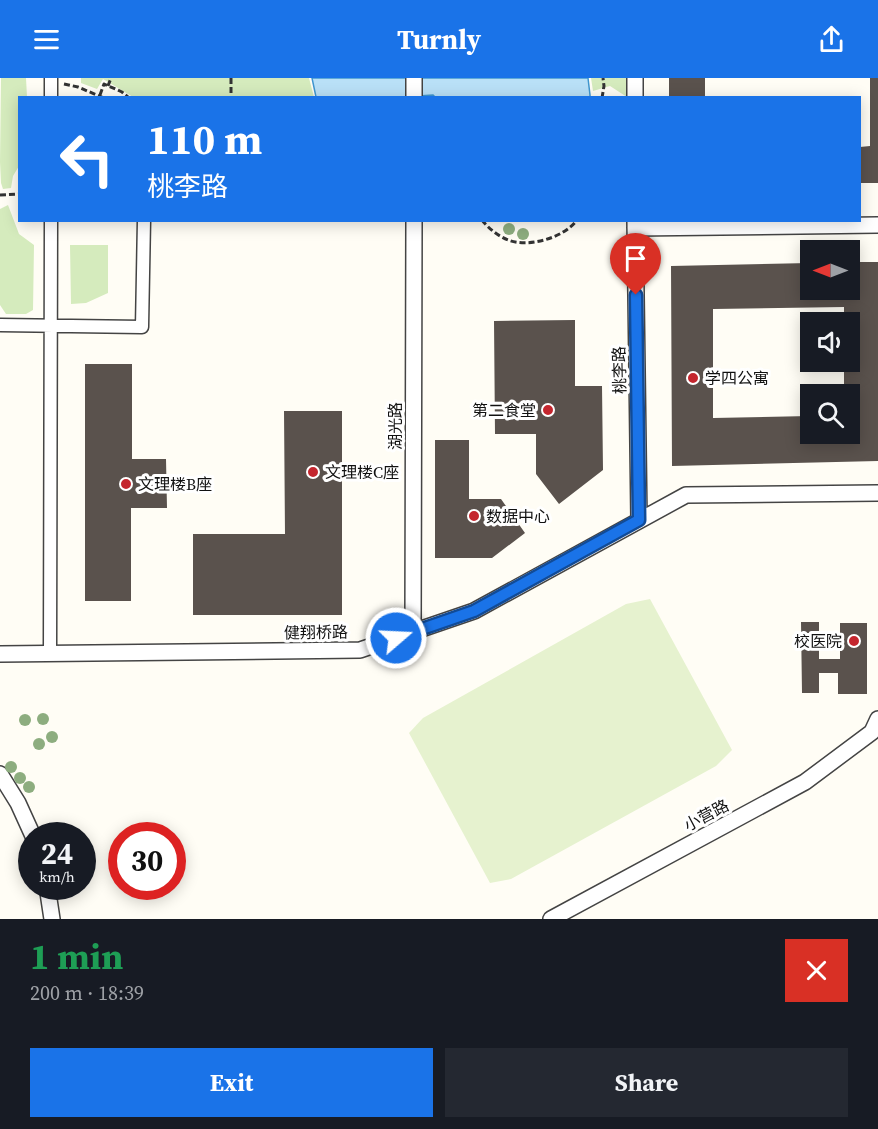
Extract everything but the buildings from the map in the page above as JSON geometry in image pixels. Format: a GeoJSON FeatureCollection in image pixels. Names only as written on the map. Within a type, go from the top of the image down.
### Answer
{"type":"FeatureCollection","features":[{"type":"Feature","properties":{"kind":"street"},"geometry":{"type":"LineString","coordinates":[[414,78],[414,96]]}},
{"type":"Feature","properties":{"kind":"street"},"geometry":{"type":"LineString","coordinates":[[635,78],[635,96]]}},
{"type":"Feature","properties":{"kind":"street"},"geometry":{"type":"LineString","coordinates":[[51,80],[51,96]]}},
{"type":"Feature","properties":{"kind":"street"},"geometry":{"type":"LineString","coordinates":[[50,654],[51,222]]}},
{"type":"Feature","properties":{"kind":"street"},"geometry":{"type":"LineString","coordinates":[[0,325],[142,327],[144,222]]}},
{"type":"Feature","properties":{"kind":"street","name":"湖光路"},"geometry":{"type":"LineString","coordinates":[[413,632],[414,222]]}},
{"type":"Feature","properties":{"kind":"street"},"geometry":{"type":"LineString","coordinates":[[635,224],[878,225]]}},
{"type":"Feature","properties":{"kind":"street","name":"桃李路"},"geometry":{"type":"LineString","coordinates":[[635,224],[639,520]]}},
{"type":"Feature","properties":{"kind":"street","name":"健翔桥路"},"geometry":{"type":"LineString","coordinates":[[0,654],[360,650],[474,611],[686,495],[878,493]]}},
{"type":"Feature","properties":{"kind":"street","name":"小营路"},"geometry":{"type":"LineString","coordinates":[[551,919],[805,782],[875,726]]}},
{"type":"Feature","properties":{"kind":"street"},"geometry":{"type":"LineString","coordinates":[[0,774],[18,802],[27,822]]}},
{"type":"Feature","properties":{"kind":"street"},"geometry":{"type":"LineString","coordinates":[[49,900],[51,919]]}},
{"type":"Feature","properties":{"kind":"path"},"geometry":{"type":"LineString","coordinates":[[108,86],[111,78]]}},
{"type":"Feature","properties":{"kind":"path"},"geometry":{"type":"LineString","coordinates":[[231,78],[231,96]]}},
{"type":"Feature","properties":{"kind":"path"},"geometry":{"type":"LineString","coordinates":[[602,96],[603,78]]}},
{"type":"Feature","properties":{"kind":"path"},"geometry":{"type":"LineString","coordinates":[[51,80],[100,95],[104,84],[127,96]]}},
{"type":"Feature","properties":{"kind":"path"},"geometry":{"type":"LineString","coordinates":[[0,195],[18,195]]}},
{"type":"Feature","properties":{"kind":"path"},"geometry":{"type":"LineString","coordinates":[[484,222],[488,228],[509,241],[528,243],[553,237],[573,226],[576,222]]}},
{"type":"Feature","properties":{"kind":"green space"},"geometry":{"type":"Polygon","coordinates":[[[1,78],[26,78],[27,96],[18,96],[18,168],[13,176],[11,188],[3,189],[0,162],[1,78]]]}},
{"type":"Feature","properties":{"kind":"green space"},"geometry":{"type":"Polygon","coordinates":[[[81,78],[309,78],[314,96],[131,96],[103,79],[97,89],[81,83],[81,78]]]}},
{"type":"Feature","properties":{"kind":"green space"},"geometry":{"type":"Polygon","coordinates":[[[591,78],[627,78],[627,96],[610,86],[593,91],[591,78]]]}},
{"type":"Feature","properties":{"kind":"green space"},"geometry":{"type":"Polygon","coordinates":[[[8,205],[19,234],[34,245],[33,310],[26,314],[6,314],[0,305],[0,209],[8,205]]]}},
{"type":"Feature","properties":{"kind":"green space"},"geometry":{"type":"Polygon","coordinates":[[[70,245],[108,245],[108,293],[86,303],[71,304],[70,245]]]}},
{"type":"Feature","properties":{"kind":"green space"},"geometry":{"type":"Polygon","coordinates":[[[650,599],[732,750],[716,766],[511,879],[490,883],[409,733],[423,718],[626,604],[650,599]]]}},
{"type":"Feature","properties":{"kind":"water"},"geometry":{"type":"Polygon","coordinates":[[[312,78],[588,78],[590,96],[433,95],[316,96],[312,78]]]}},
{"type":"Feature","properties":{"kind":"place","name":"学四公寓"},"geometry":{"type":"Point","coordinates":[693,378]}},
{"type":"Feature","properties":{"kind":"place","name":"第二食堂"},"geometry":{"type":"Point","coordinates":[548,410]}},
{"type":"Feature","properties":{"kind":"place","name":"文理楼C座"},"geometry":{"type":"Point","coordinates":[313,472]}},
{"type":"Feature","properties":{"kind":"place","name":"文理楼B座"},"geometry":{"type":"Point","coordinates":[126,484]}},
{"type":"Feature","properties":{"kind":"place","name":"数据中心"},"geometry":{"type":"Point","coordinates":[474,516]}},
{"type":"Feature","properties":{"kind":"place","name":"校医院"},"geometry":{"type":"Point","coordinates":[854,641]}},
{"type":"Feature","properties":{"kind":"route"},"geometry":{"type":"LineString","coordinates":[[396,638],[474,611],[639,520],[636,295]]}}]}
